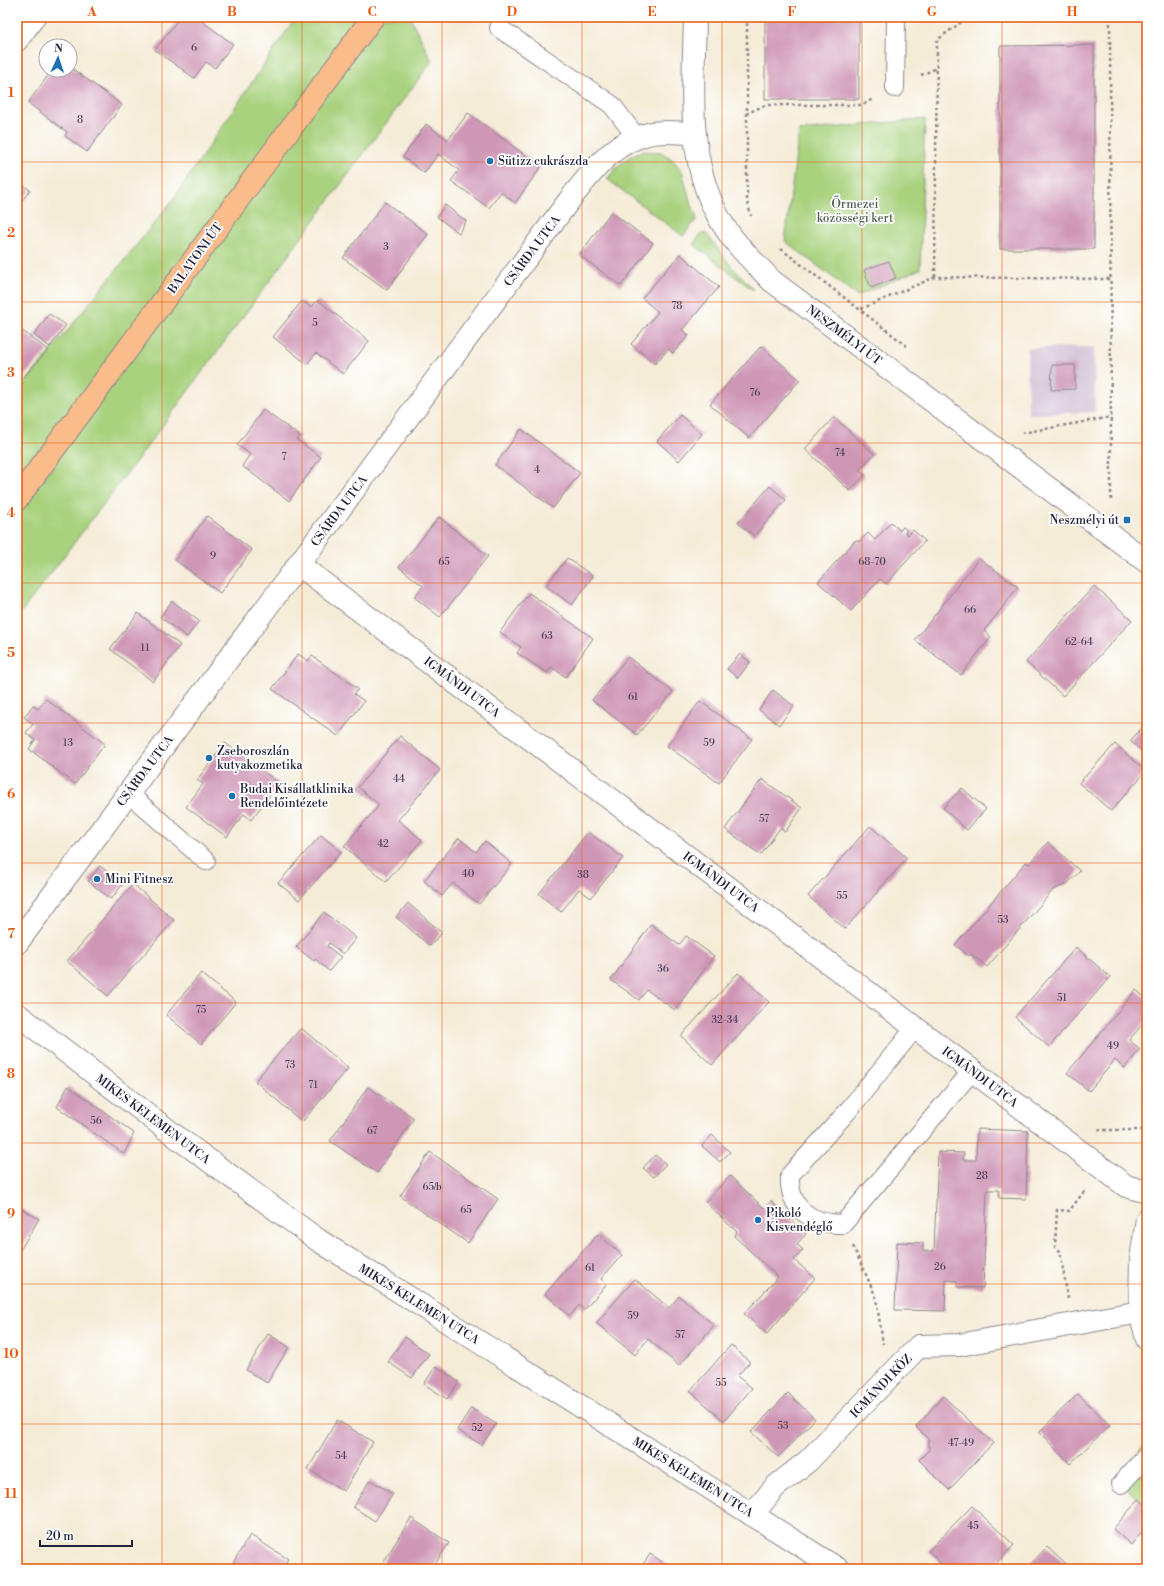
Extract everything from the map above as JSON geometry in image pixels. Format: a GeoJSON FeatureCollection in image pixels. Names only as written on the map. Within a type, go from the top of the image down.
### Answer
{"type":"FeatureCollection","features":[{"type":"Feature","properties":{"kind":"main road","name":"BALATONI ÚT"},"geometry":{"type":"LineString","coordinates":[[17,499],[373,17]]}},
{"type":"Feature","properties":{"kind":"street"},"geometry":{"type":"LineString","coordinates":[[17,40],[34,17]]}},
{"type":"Feature","properties":{"kind":"street","name":"NESZMÉLYI ÚT"},"geometry":{"type":"LineString","coordinates":[[695,17],[694,133],[701,175],[717,214],[738,245],[772,281],[1147,562]]}},
{"type":"Feature","properties":{"kind":"street","name":"CSÁRDA UTCA"},"geometry":{"type":"LineString","coordinates":[[17,943],[571,198],[592,172],[615,149],[637,138],[649,134],[670,132],[694,133]]}},
{"type":"Feature","properties":{"kind":"street","name":"IGMÁNDI UTCA"},"geometry":{"type":"LineString","coordinates":[[299,565],[1126,1186],[1147,1192]]}},
{"type":"Feature","properties":{"kind":"street","name":"MIKES KELEMEN UTCA"},"geometry":{"type":"LineString","coordinates":[[17,1014],[178,1138],[318,1240],[838,1569]]}},
{"type":"Feature","properties":{"kind":"street"},"geometry":{"type":"LineString","coordinates":[[1147,1219],[1141,1259],[1140,1312],[1147,1339]]}},
{"type":"Feature","properties":{"kind":"street","name":"IGMÁNDI KÖZ"},"geometry":{"type":"LineString","coordinates":[[752,1515],[775,1487],[808,1461],[919,1346],[959,1345],[1140,1312]]}},
{"type":"Feature","properties":{"kind":"lane"},"geometry":{"type":"LineString","coordinates":[[895,88],[896,17]]}},
{"type":"Feature","properties":{"kind":"lane"},"geometry":{"type":"LineString","coordinates":[[499,28],[612,105],[637,138]]}},
{"type":"Feature","properties":{"kind":"lane"},"geometry":{"type":"LineString","coordinates":[[128,793],[206,861]]}},
{"type":"Feature","properties":{"kind":"lane"},"geometry":{"type":"LineString","coordinates":[[915,1028],[847,1112],[790,1175],[789,1186],[792,1198],[798,1208],[804,1213],[832,1224],[843,1224],[972,1071]]}},
{"type":"Feature","properties":{"kind":"lane"},"geometry":{"type":"LineString","coordinates":[[1121,1484],[1147,1456]]}},
{"type":"Feature","properties":{"kind":"path"},"geometry":{"type":"LineString","coordinates":[[747,17],[747,200],[752,220]]}},
{"type":"Feature","properties":{"kind":"path"},"geometry":{"type":"LineString","coordinates":[[936,277],[937,40],[968,17]]}},
{"type":"Feature","properties":{"kind":"path"},"geometry":{"type":"LineString","coordinates":[[1110,17],[1111,500]]}},
{"type":"Feature","properties":{"kind":"path"},"geometry":{"type":"LineString","coordinates":[[746,114],[765,105],[862,105],[937,68]]}},
{"type":"Feature","properties":{"kind":"path"},"geometry":{"type":"LineString","coordinates":[[778,245],[908,346]]}},
{"type":"Feature","properties":{"kind":"path"},"geometry":{"type":"LineString","coordinates":[[861,309],[936,277],[1111,279]]}},
{"type":"Feature","properties":{"kind":"path"},"geometry":{"type":"LineString","coordinates":[[1022,433],[1111,417]]}},
{"type":"Feature","properties":{"kind":"path"},"geometry":{"type":"LineString","coordinates":[[1016,429],[1028,438]]}},
{"type":"Feature","properties":{"kind":"path"},"geometry":{"type":"LineString","coordinates":[[1104,495],[1117,504]]}},
{"type":"Feature","properties":{"kind":"path"},"geometry":{"type":"LineString","coordinates":[[1072,1325],[1060,1251],[1055,1247],[1057,1210],[1069,1211],[1102,1168]]}},
{"type":"Feature","properties":{"kind":"path"},"geometry":{"type":"LineString","coordinates":[[843,1224],[876,1298],[888,1378]]}},
{"type":"Feature","properties":{"kind":"shaded area"},"geometry":{"type":"Polygon","coordinates":[[[1094,347],[1095,412],[1028,414],[1027,348],[1094,347]]]}},
{"type":"Feature","properties":{"kind":"green space"},"geometry":{"type":"Polygon","coordinates":[[[296,17],[410,17],[432,61],[143,452],[17,618],[17,393],[172,201],[296,17]]]}},
{"type":"Feature","properties":{"kind":"green space","name":"Őrmezei közösségi kert"},"geometry":{"type":"Polygon","coordinates":[[[925,119],[920,269],[857,296],[785,241],[799,131],[925,119]]]}},
{"type":"Feature","properties":{"kind":"green space"},"geometry":{"type":"Polygon","coordinates":[[[643,151],[661,152],[672,159],[682,171],[690,201],[696,215],[696,220],[683,236],[607,179],[627,159],[643,151]]]}},
{"type":"Feature","properties":{"kind":"green space"},"geometry":{"type":"Polygon","coordinates":[[[702,233],[707,234],[731,266],[754,289],[753,290],[693,244],[702,233]]]}},
{"type":"Feature","properties":{"kind":"green space"},"geometry":{"type":"Polygon","coordinates":[[[1147,1442],[1147,1507],[1115,1478],[1147,1442]]]}},
{"type":"Feature","properties":{"kind":"building"},"geometry":{"type":"Polygon","coordinates":[[[180,17],[196,17],[233,44],[215,68],[206,62],[194,78],[155,50],[180,17]]]}},
{"type":"Feature","properties":{"kind":"building"},"geometry":{"type":"Polygon","coordinates":[[[765,17],[859,17],[859,99],[765,99],[765,17]]]}},
{"type":"Feature","properties":{"kind":"building"},"geometry":{"type":"Polygon","coordinates":[[[1094,45],[1094,249],[1000,249],[1000,46],[1094,45]]]}},
{"type":"Feature","properties":{"kind":"building"},"geometry":{"type":"Polygon","coordinates":[[[78,73],[122,105],[87,152],[65,136],[67,132],[28,103],[46,78],[78,78],[78,73]]]}},
{"type":"Feature","properties":{"kind":"building","name":"Sütizz cukrászda"},"geometry":{"type":"Polygon","coordinates":[[[468,113],[541,167],[515,203],[501,192],[489,208],[451,181],[459,170],[438,154],[424,173],[403,157],[426,124],[448,140],[468,113]]]}},
{"type":"Feature","properties":{"kind":"building"},"geometry":{"type":"Polygon","coordinates":[[[17,180],[30,190],[17,208],[17,180]]]}},
{"type":"Feature","properties":{"kind":"building"},"geometry":{"type":"Polygon","coordinates":[[[385,202],[428,234],[387,290],[343,258],[385,202]]]}},
{"type":"Feature","properties":{"kind":"building"},"geometry":{"type":"Polygon","coordinates":[[[445,205],[466,221],[459,233],[437,217],[445,205]]]}},
{"type":"Feature","properties":{"kind":"building"},"geometry":{"type":"Polygon","coordinates":[[[611,212],[653,243],[621,286],[579,255],[611,212]]]}},
{"type":"Feature","properties":{"kind":"building"},"geometry":{"type":"Polygon","coordinates":[[[680,254],[719,287],[682,330],[689,335],[673,353],[668,349],[655,364],[631,344],[658,312],[642,298],[680,254]]]}},
{"type":"Feature","properties":{"kind":"building"},"geometry":{"type":"Polygon","coordinates":[[[889,261],[896,278],[871,288],[864,270],[889,261]]]}},
{"type":"Feature","properties":{"kind":"building"},"geometry":{"type":"Polygon","coordinates":[[[318,300],[369,341],[343,374],[316,353],[307,364],[273,337],[302,301],[311,307],[318,300]]]}},
{"type":"Feature","properties":{"kind":"building"},"geometry":{"type":"Polygon","coordinates":[[[49,314],[66,325],[50,347],[34,335],[49,314]]]}},
{"type":"Feature","properties":{"kind":"building"},"geometry":{"type":"Polygon","coordinates":[[[17,327],[48,350],[17,384],[17,327]]]}},
{"type":"Feature","properties":{"kind":"building"},"geometry":{"type":"Polygon","coordinates":[[[761,346],[800,380],[749,438],[710,404],[761,346]]]}},
{"type":"Feature","properties":{"kind":"building"},"geometry":{"type":"Polygon","coordinates":[[[1052,365],[1075,365],[1075,389],[1051,390],[1052,365]]]}},
{"type":"Feature","properties":{"kind":"building"},"geometry":{"type":"Polygon","coordinates":[[[263,410],[300,436],[297,440],[321,457],[289,501],[242,466],[250,454],[237,445],[263,410]]]}},
{"type":"Feature","properties":{"kind":"building"},"geometry":{"type":"Polygon","coordinates":[[[680,415],[702,434],[679,461],[657,441],[680,415]]]}},
{"type":"Feature","properties":{"kind":"building"},"geometry":{"type":"Polygon","coordinates":[[[834,417],[874,454],[859,470],[865,475],[850,491],[805,449],[834,417]]]}},
{"type":"Feature","properties":{"kind":"building"},"geometry":{"type":"Polygon","coordinates":[[[521,429],[580,473],[553,508],[495,465],[521,429]]]}},
{"type":"Feature","properties":{"kind":"building"},"geometry":{"type":"Polygon","coordinates":[[[770,486],[786,500],[754,536],[738,523],[770,486]]]}},
{"type":"Feature","properties":{"kind":"building"},"geometry":{"type":"Polygon","coordinates":[[[207,516],[252,550],[220,593],[175,560],[207,516]]]}},
{"type":"Feature","properties":{"kind":"building"},"geometry":{"type":"Polygon","coordinates":[[[439,517],[488,556],[440,617],[414,597],[423,586],[399,567],[439,517]]]}},
{"type":"Feature","properties":{"kind":"building"},"geometry":{"type":"Polygon","coordinates":[[[891,522],[900,531],[903,527],[907,530],[905,532],[908,535],[913,530],[925,541],[886,584],[880,579],[851,611],[818,582],[856,540],[859,542],[868,533],[875,540],[891,522]]]}},
{"type":"Feature","properties":{"kind":"building"},"geometry":{"type":"Polygon","coordinates":[[[567,558],[593,576],[572,605],[546,586],[567,558]]]}},
{"type":"Feature","properties":{"kind":"building"},"geometry":{"type":"Polygon","coordinates":[[[979,558],[1018,587],[984,631],[991,637],[961,675],[915,640],[979,558]]]}},
{"type":"Feature","properties":{"kind":"building"},"geometry":{"type":"Polygon","coordinates":[[[1094,586],[1132,620],[1063,696],[1026,662],[1094,586]]]}},
{"type":"Feature","properties":{"kind":"building"},"geometry":{"type":"Polygon","coordinates":[[[529,593],[593,638],[566,677],[551,667],[547,673],[517,653],[521,647],[500,632],[529,593]]]}},
{"type":"Feature","properties":{"kind":"building"},"geometry":{"type":"Polygon","coordinates":[[[172,601],[199,621],[187,637],[160,617],[172,601]]]}},
{"type":"Feature","properties":{"kind":"building"},"geometry":{"type":"Polygon","coordinates":[[[138,613],[180,645],[153,682],[110,649],[138,613]]]}},
{"type":"Feature","properties":{"kind":"building"},"geometry":{"type":"Polygon","coordinates":[[[298,654],[308,661],[312,656],[358,689],[354,694],[364,701],[338,736],[272,689],[298,654]]]}},
{"type":"Feature","properties":{"kind":"building"},"geometry":{"type":"Polygon","coordinates":[[[740,654],[750,662],[738,678],[727,669],[740,654]]]}},
{"type":"Feature","properties":{"kind":"building"},"geometry":{"type":"Polygon","coordinates":[[[628,657],[673,692],[637,735],[592,700],[628,657]]]}},
{"type":"Feature","properties":{"kind":"building"},"geometry":{"type":"Polygon","coordinates":[[[773,690],[794,706],[779,725],[759,710],[773,690]]]}},
{"type":"Feature","properties":{"kind":"building"},"geometry":{"type":"Polygon","coordinates":[[[46,699],[105,744],[75,784],[29,749],[35,740],[26,733],[33,724],[24,717],[33,705],[38,709],[46,699]]]}},
{"type":"Feature","properties":{"kind":"building"},"geometry":{"type":"Polygon","coordinates":[[[700,701],[752,739],[719,783],[667,746],[700,701]]]}},
{"type":"Feature","properties":{"kind":"building"},"geometry":{"type":"Polygon","coordinates":[[[1147,722],[1147,756],[1130,741],[1147,722]]]}},
{"type":"Feature","properties":{"kind":"building"},"geometry":{"type":"Polygon","coordinates":[[[400,736],[440,770],[398,820],[422,840],[386,882],[344,846],[379,805],[358,787],[400,736]]]}},
{"type":"Feature","properties":{"kind":"building","name":"Budai Kisállatklinika Rendelőintézete"},"geometry":{"type":"Polygon","coordinates":[[[225,743],[279,783],[251,820],[244,814],[227,837],[186,807],[203,784],[197,780],[225,743]]]}},
{"type":"Feature","properties":{"kind":"building"},"geometry":{"type":"Polygon","coordinates":[[[1115,744],[1146,771],[1111,811],[1079,783],[1115,744]]]}},
{"type":"Feature","properties":{"kind":"building"},"geometry":{"type":"Polygon","coordinates":[[[762,779],[802,808],[785,832],[780,828],[761,855],[725,829],[762,779]]]}},
{"type":"Feature","properties":{"kind":"building"},"geometry":{"type":"Polygon","coordinates":[[[962,788],[986,809],[967,830],[943,808],[962,788]]]}},
{"type":"Feature","properties":{"kind":"building"},"geometry":{"type":"Polygon","coordinates":[[[870,826],[907,858],[845,929],[808,896],[870,826]]]}},
{"type":"Feature","properties":{"kind":"building"},"geometry":{"type":"Polygon","coordinates":[[[588,832],[623,858],[591,898],[579,889],[561,912],[539,894],[588,832]]]}},
{"type":"Feature","properties":{"kind":"building"},"geometry":{"type":"Polygon","coordinates":[[[321,835],[341,852],[299,900],[278,883],[321,835]]]}},
{"type":"Feature","properties":{"kind":"building"},"geometry":{"type":"Polygon","coordinates":[[[459,838],[476,852],[485,841],[512,864],[479,904],[453,883],[442,896],[424,881],[459,838]]]}},
{"type":"Feature","properties":{"kind":"building"},"geometry":{"type":"Polygon","coordinates":[[[1048,842],[1080,871],[1067,884],[1053,890],[987,967],[971,954],[969,956],[955,945],[1026,862],[1029,864],[1048,842]]]}},
{"type":"Feature","properties":{"kind":"building"},"geometry":{"type":"Polygon","coordinates":[[[100,866],[123,884],[111,899],[88,881],[100,866]]]}},
{"type":"Feature","properties":{"kind":"building"},"geometry":{"type":"Polygon","coordinates":[[[133,884],[174,920],[108,996],[67,961],[133,884]]]}},
{"type":"Feature","properties":{"kind":"building"},"geometry":{"type":"Polygon","coordinates":[[[408,903],[442,933],[430,946],[396,917],[408,903]]]}},
{"type":"Feature","properties":{"kind":"building"},"geometry":{"type":"Polygon","coordinates":[[[324,912],[356,938],[343,954],[329,943],[327,946],[341,957],[329,971],[315,959],[314,961],[296,947],[324,912]]]}},
{"type":"Feature","properties":{"kind":"building"},"geometry":{"type":"Polygon","coordinates":[[[651,924],[679,945],[686,936],[714,956],[675,1010],[647,990],[639,1000],[611,980],[651,924]]]}},
{"type":"Feature","properties":{"kind":"building"},"geometry":{"type":"Polygon","coordinates":[[[1076,947],[1110,977],[1049,1047],[1015,1017],[1076,947]]]}},
{"type":"Feature","properties":{"kind":"building"},"geometry":{"type":"Polygon","coordinates":[[[201,973],[236,1002],[201,1044],[166,1015],[201,973]]]}},
{"type":"Feature","properties":{"kind":"building"},"geometry":{"type":"Polygon","coordinates":[[[738,973],[769,1002],[712,1065],[681,1036],[738,973]]]}},
{"type":"Feature","properties":{"kind":"building"},"geometry":{"type":"Polygon","coordinates":[[[1136,990],[1147,999],[1147,1019],[1129,1040],[1140,1049],[1125,1068],[1115,1060],[1089,1091],[1067,1073],[1136,990]]]}},
{"type":"Feature","properties":{"kind":"building"},"geometry":{"type":"Polygon","coordinates":[[[301,1028],[348,1068],[302,1122],[255,1081],[301,1028]]]}},
{"type":"Feature","properties":{"kind":"building"},"geometry":{"type":"Polygon","coordinates":[[[68,1086],[134,1133],[124,1154],[57,1107],[68,1086]]]}},
{"type":"Feature","properties":{"kind":"building"},"geometry":{"type":"Polygon","coordinates":[[[368,1087],[414,1118],[377,1173],[330,1141],[368,1087]]]}},
{"type":"Feature","properties":{"kind":"building"},"geometry":{"type":"Polygon","coordinates":[[[977,1129],[1028,1131],[1026,1199],[999,1198],[999,1190],[987,1190],[983,1288],[957,1287],[957,1281],[946,1280],[945,1311],[895,1310],[897,1242],[923,1243],[923,1251],[934,1251],[938,1152],[964,1153],[963,1160],[976,1160],[977,1129]]]}},
{"type":"Feature","properties":{"kind":"building"},"geometry":{"type":"Polygon","coordinates":[[[712,1135],[730,1152],[720,1162],[702,1146],[712,1135]]]}},
{"type":"Feature","properties":{"kind":"building"},"geometry":{"type":"Polygon","coordinates":[[[430,1152],[498,1199],[468,1243],[400,1196],[430,1152]]]}},
{"type":"Feature","properties":{"kind":"building"},"geometry":{"type":"Polygon","coordinates":[[[655,1155],[666,1164],[654,1177],[643,1168],[655,1155]]]}},
{"type":"Feature","properties":{"kind":"building","name":"Pikoló Kisvendéglő"},"geometry":{"type":"Polygon","coordinates":[[[730,1176],[764,1208],[771,1201],[806,1234],[797,1244],[803,1250],[794,1260],[815,1278],[767,1334],[744,1314],[778,1277],[734,1236],[737,1232],[705,1202],[730,1176]]]}},
{"type":"Feature","properties":{"kind":"building"},"geometry":{"type":"Polygon","coordinates":[[[17,1206],[39,1219],[20,1250],[17,1248],[17,1206]]]}},
{"type":"Feature","properties":{"kind":"building"},"geometry":{"type":"Polygon","coordinates":[[[598,1234],[622,1255],[601,1279],[607,1284],[584,1310],[579,1305],[570,1316],[545,1294],[598,1234]]]}},
{"type":"Feature","properties":{"kind":"building"},"geometry":{"type":"Polygon","coordinates":[[[635,1279],[669,1308],[679,1296],[714,1325],[679,1366],[648,1339],[635,1355],[596,1323],[635,1279]]]}},
{"type":"Feature","properties":{"kind":"building"},"geometry":{"type":"Polygon","coordinates":[[[268,1334],[289,1347],[267,1383],[246,1370],[268,1334]]]}},
{"type":"Feature","properties":{"kind":"building"},"geometry":{"type":"Polygon","coordinates":[[[405,1337],[429,1354],[412,1378],[388,1362],[405,1337]]]}},
{"type":"Feature","properties":{"kind":"building"},"geometry":{"type":"Polygon","coordinates":[[[731,1345],[750,1362],[737,1376],[752,1388],[724,1421],[690,1391],[731,1345]]]}},
{"type":"Feature","properties":{"kind":"building"},"geometry":{"type":"Polygon","coordinates":[[[436,1366],[459,1382],[447,1399],[424,1384],[436,1366]]]}},
{"type":"Feature","properties":{"kind":"building"},"geometry":{"type":"Polygon","coordinates":[[[788,1393],[815,1419],[778,1457],[751,1432],[788,1393]]]}},
{"type":"Feature","properties":{"kind":"building"},"geometry":{"type":"Polygon","coordinates":[[[1078,1394],[1110,1425],[1070,1464],[1039,1432],[1078,1394]]]}},
{"type":"Feature","properties":{"kind":"building"},"geometry":{"type":"Polygon","coordinates":[[[943,1396],[993,1443],[949,1490],[919,1460],[929,1450],[929,1440],[916,1427],[943,1396]]]}},
{"type":"Feature","properties":{"kind":"building"},"geometry":{"type":"Polygon","coordinates":[[[471,1408],[496,1424],[482,1445],[457,1430],[471,1408]]]}},
{"type":"Feature","properties":{"kind":"building"},"geometry":{"type":"Polygon","coordinates":[[[337,1420],[373,1442],[344,1491],[308,1469],[337,1420]]]}},
{"type":"Feature","properties":{"kind":"building"},"geometry":{"type":"Polygon","coordinates":[[[370,1480],[393,1494],[375,1521],[353,1507],[370,1480]]]}},
{"type":"Feature","properties":{"kind":"building"},"geometry":{"type":"Polygon","coordinates":[[[1139,1499],[1147,1506],[1147,1526],[1131,1545],[1113,1529],[1139,1499]]]}},
{"type":"Feature","properties":{"kind":"building"},"geometry":{"type":"Polygon","coordinates":[[[972,1506],[1014,1545],[991,1569],[947,1569],[928,1551],[972,1506]]]}},
{"type":"Feature","properties":{"kind":"building"},"geometry":{"type":"Polygon","coordinates":[[[411,1518],[449,1543],[432,1569],[379,1569],[411,1518]]]}},
{"type":"Feature","properties":{"kind":"building"},"geometry":{"type":"Polygon","coordinates":[[[250,1535],[288,1559],[282,1569],[229,1569],[250,1535]]]}},
{"type":"Feature","properties":{"kind":"building"},"geometry":{"type":"Polygon","coordinates":[[[17,1537],[21,1539],[17,1545],[17,1537]]]}},
{"type":"Feature","properties":{"kind":"building"},"geometry":{"type":"Polygon","coordinates":[[[1047,1547],[1071,1569],[1026,1569],[1047,1547]]]}},
{"type":"Feature","properties":{"kind":"building"},"geometry":{"type":"Polygon","coordinates":[[[650,1554],[673,1569],[640,1569],[650,1554]]]}},
{"type":"Feature","properties":{"kind":"place","name":"Sütizz cukrászda"},"geometry":{"type":"Point","coordinates":[490,161]}},
{"type":"Feature","properties":{"kind":"place","name":"Neszmélyi út"},"geometry":{"type":"Point","coordinates":[1127,520]}},
{"type":"Feature","properties":{"kind":"place","name":"Zseboroszlán kutyakozmetika"},"geometry":{"type":"Point","coordinates":[209,758]}},
{"type":"Feature","properties":{"kind":"place","name":"Budai Kisállatklinika Rendelőintézete"},"geometry":{"type":"Point","coordinates":[232,796]}},
{"type":"Feature","properties":{"kind":"place","name":"Mini Fitnesz"},"geometry":{"type":"Point","coordinates":[97,879]}},
{"type":"Feature","properties":{"kind":"place","name":"Pikoló Kisvendéglő"},"geometry":{"type":"Point","coordinates":[758,1220]}}]}
